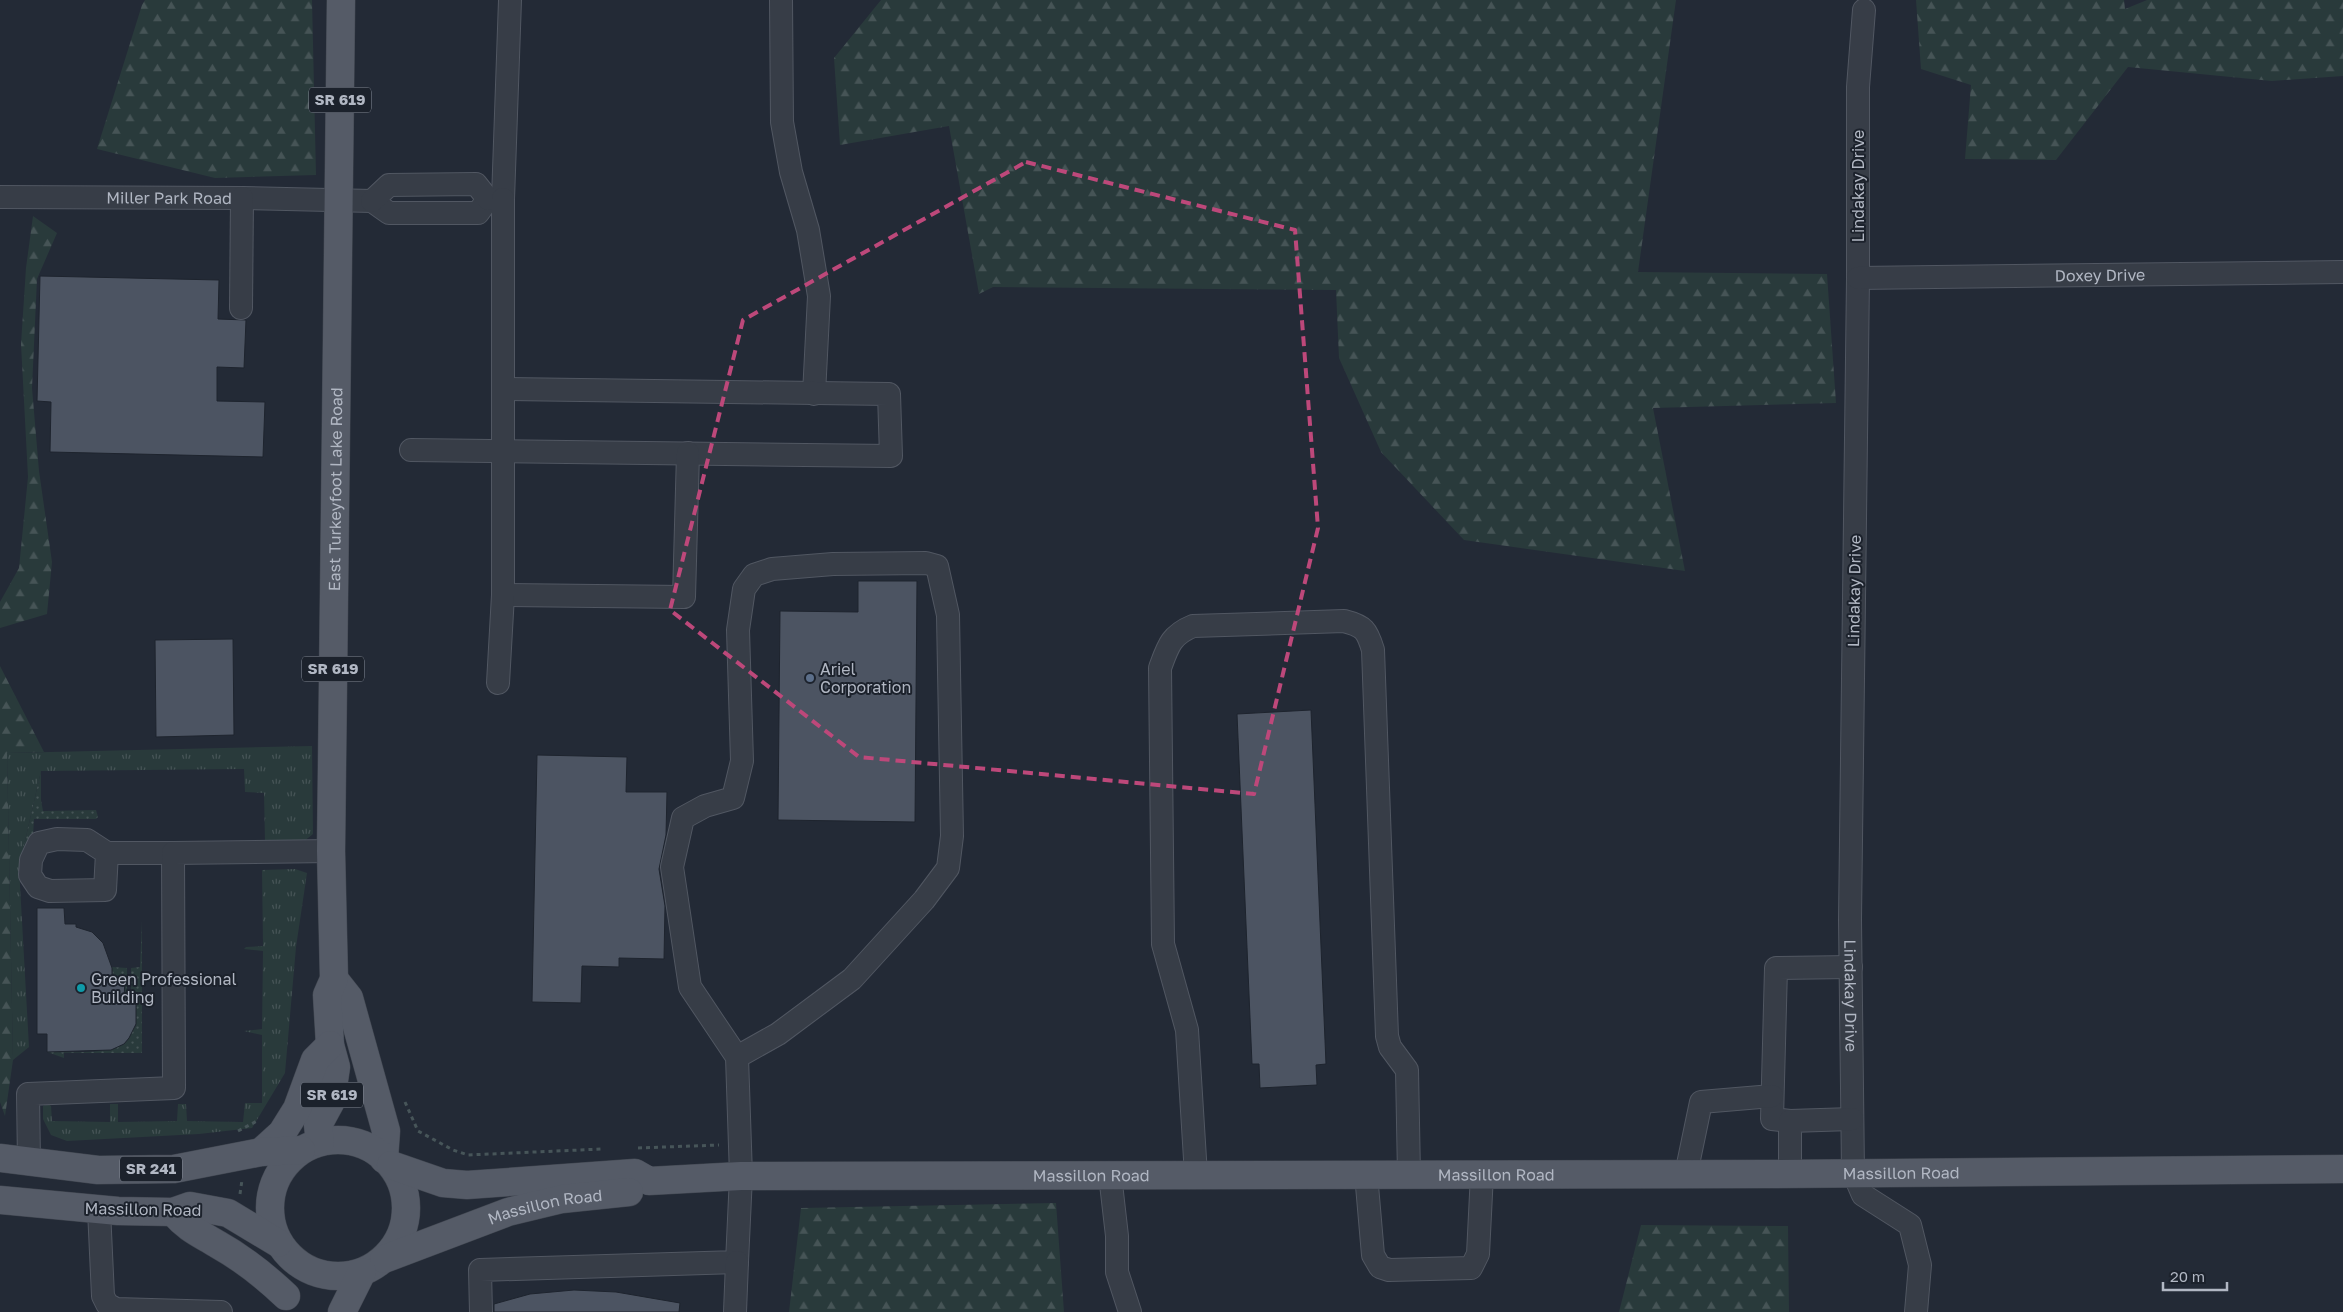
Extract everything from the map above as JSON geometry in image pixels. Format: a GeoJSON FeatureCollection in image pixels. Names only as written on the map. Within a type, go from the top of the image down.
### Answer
{"type":"FeatureCollection","features":[{"type":"Feature","properties":{"kind":"main road","name":"East Turkeyfoot Lake Road"},"geometry":{"type":"LineString","coordinates":[[310,1146],[318,1125],[331,1101],[336,1066],[330,1045],[327,995],[334,979],[331,851],[341,0]]}},
{"type":"Feature","properties":{"kind":"main road","name":"SR 619"},"geometry":{"type":"LineString","coordinates":[[334,979],[349,998],[386,1131],[388,1162]]}},
{"type":"Feature","properties":{"kind":"main road"},"geometry":{"type":"LineString","coordinates":[[261,1152],[282,1133],[297,1109],[315,1060],[330,1045]]}},
{"type":"Feature","properties":{"kind":"main road"},"geometry":{"type":"LineString","coordinates":[[288,1304],[285,1251],[271,1223],[271,1196],[274,1182],[285,1164],[310,1146],[340,1140],[361,1143],[388,1162],[403,1186],[406,1205],[404,1225],[396,1244],[373,1266],[342,1312]]}},
{"type":"Feature","properties":{"kind":"main road","name":"SR 241"},"geometry":{"type":"LineString","coordinates":[[0,1158],[98,1170],[174,1169],[261,1152],[310,1146]]}},
{"type":"Feature","properties":{"kind":"main road","name":"Massillon Road"},"geometry":{"type":"LineString","coordinates":[[388,1162],[443,1183],[467,1185],[634,1173],[649,1181],[741,1176],[1686,1174],[2343,1169]]}},
{"type":"Feature","properties":{"kind":"main road","name":"Massillon Road"},"geometry":{"type":"LineString","coordinates":[[373,1266],[508,1212],[562,1198],[636,1192],[649,1181]]}},
{"type":"Feature","properties":{"kind":"main road","name":"Massillon Road"},"geometry":{"type":"LineString","coordinates":[[0,1200],[100,1210],[173,1212],[190,1206],[228,1213],[285,1251]]}},
{"type":"Feature","properties":{"kind":"main road"},"geometry":{"type":"LineString","coordinates":[[173,1212],[185,1226],[218,1244],[274,1284],[288,1304]]}},
{"type":"Feature","properties":{"kind":"main road"},"geometry":{"type":"LineString","coordinates":[[285,1251],[309,1271],[328,1276],[348,1276],[373,1266]]}},
{"type":"Feature","properties":{"kind":"street"},"geometry":{"type":"LineString","coordinates":[[498,683],[503,595],[503,389],[496,199],[510,0]]}},
{"type":"Feature","properties":{"kind":"street"},"geometry":{"type":"LineString","coordinates":[[782,0],[782,122],[790,172],[808,230],[819,296],[814,394]]}},
{"type":"Feature","properties":{"kind":"street","name":"Lindakay Drive"},"geometry":{"type":"LineString","coordinates":[[1853,1172],[1851,967],[1858,278],[1858,87],[1864,10]]}},
{"type":"Feature","properties":{"kind":"street","name":"Miller Park Road"},"geometry":{"type":"LineString","coordinates":[[0,198],[242,198],[372,201],[389,213],[478,213],[496,199]]}},
{"type":"Feature","properties":{"kind":"street"},"geometry":{"type":"LineString","coordinates":[[241,308],[242,198]]}},
{"type":"Feature","properties":{"kind":"street","name":"Doxey Drive"},"geometry":{"type":"LineString","coordinates":[[1858,278],[2343,272]]}},
{"type":"Feature","properties":{"kind":"street"},"geometry":{"type":"LineString","coordinates":[[411,450],[891,456],[889,394],[503,389]]}},
{"type":"Feature","properties":{"kind":"street"},"geometry":{"type":"LineString","coordinates":[[503,595],[684,597],[688,453]]}},
{"type":"Feature","properties":{"kind":"street"},"geometry":{"type":"LineString","coordinates":[[735,1312],[741,1176],[737,1057],[690,987],[672,867],[683,818],[705,806],[733,798],[742,761],[738,630],[744,589],[754,575],[772,569],[833,564],[926,563],[937,566],[948,615],[952,836],[948,868],[924,900],[852,979],[778,1034],[737,1057]]}},
{"type":"Feature","properties":{"kind":"street"},"geometry":{"type":"LineString","coordinates":[[1196,1175],[1187,1030],[1163,944],[1160,668],[1168,646],[1179,631],[1193,626],[1344,621],[1360,624],[1368,634],[1373,650],[1387,1036],[1390,1047],[1407,1070],[1409,1174]]}},
{"type":"Feature","properties":{"kind":"street"},"geometry":{"type":"LineString","coordinates":[[107,853],[331,851]]}},
{"type":"Feature","properties":{"kind":"street"},"geometry":{"type":"LineString","coordinates":[[29,1162],[28,1094],[174,1088],[173,853]]}},
{"type":"Feature","properties":{"kind":"street"},"geometry":{"type":"LineString","coordinates":[[1851,967],[1776,968],[1772,1119],[1790,1121],[1852,1119]]}},
{"type":"Feature","properties":{"kind":"street"},"geometry":{"type":"LineString","coordinates":[[1686,1174],[1701,1102],[1772,1096]]}},
{"type":"Feature","properties":{"kind":"street"},"geometry":{"type":"LineString","coordinates":[[1790,1121],[1790,1173]]}},
{"type":"Feature","properties":{"kind":"street"},"geometry":{"type":"LineString","coordinates":[[1853,1172],[1862,1195],[1910,1225],[1920,1265],[1916,1312]]}},
{"type":"Feature","properties":{"kind":"street"},"geometry":{"type":"LineString","coordinates":[[1366,1174],[1373,1255],[1380,1267],[1389,1270],[1471,1268],[1478,1254],[1482,1174]]}},
{"type":"Feature","properties":{"kind":"street"},"geometry":{"type":"LineString","coordinates":[[1110,1175],[1117,1236],[1118,1272],[1130,1312]]}},
{"type":"Feature","properties":{"kind":"street"},"geometry":{"type":"LineString","coordinates":[[100,1210],[103,1296],[107,1304],[116,1308],[221,1312]]}},
{"type":"Feature","properties":{"kind":"street"},"geometry":{"type":"LineString","coordinates":[[481,1312],[480,1270],[737,1262]]}},
{"type":"Feature","properties":{"kind":"highlighted area"},"geometry":{"type":"Polygon","coordinates":[[[1026,162],[1295,230],[1318,528],[1254,794],[859,757],[670,610],[743,320],[1026,162]]]}},
{"type":"Feature","properties":{"kind":"green space"},"geometry":{"type":"Polygon","coordinates":[[[145,0],[312,0],[316,175],[215,178],[97,149],[145,0]]]}},
{"type":"Feature","properties":{"kind":"green space"},"geometry":{"type":"Polygon","coordinates":[[[881,0],[1676,0],[1638,272],[1827,274],[1836,403],[1653,408],[1685,571],[1464,540],[1381,452],[1339,358],[1336,290],[993,287],[979,294],[949,126],[840,145],[834,58],[881,0]]]}},
{"type":"Feature","properties":{"kind":"green space"},"geometry":{"type":"Polygon","coordinates":[[[1916,0],[2124,0],[2125,9],[2147,0],[2343,0],[2343,76],[2272,81],[2128,67],[2056,160],[1965,159],[1971,85],[1921,69],[1916,0]]]}},
{"type":"Feature","properties":{"kind":"green space"},"geometry":{"type":"Polygon","coordinates":[[[33,216],[57,233],[37,279],[32,388],[39,471],[52,562],[47,614],[0,628],[0,602],[19,568],[28,477],[21,344],[26,268],[33,216]]]}},
{"type":"Feature","properties":{"kind":"green space"},"geometry":{"type":"Polygon","coordinates":[[[0,666],[44,752],[7,753],[13,1060],[5,1116],[0,1102],[0,666]]]}},
{"type":"Feature","properties":{"kind":"green space"},"geometry":{"type":"Polygon","coordinates":[[[312,746],[313,834],[298,846],[265,842],[264,793],[245,792],[244,769],[41,771],[19,867],[29,1047],[13,1060],[7,753],[312,746]]]}},
{"type":"Feature","properties":{"kind":"green space"},"geometry":{"type":"Polygon","coordinates":[[[41,771],[43,811],[96,810],[98,817],[96,819],[34,819],[33,836],[19,867],[41,771]]]}},
{"type":"Feature","properties":{"kind":"green space"},"geometry":{"type":"Polygon","coordinates":[[[295,869],[307,873],[296,947],[285,1073],[252,1128],[199,1134],[67,1141],[51,1135],[43,1119],[43,1106],[48,1104],[51,1106],[52,1121],[110,1122],[110,1104],[118,1104],[118,1122],[177,1121],[178,1104],[186,1104],[187,1121],[243,1122],[245,1103],[262,1103],[262,1035],[244,1031],[262,1029],[263,951],[244,949],[246,947],[263,946],[262,870],[295,869]]]}},
{"type":"Feature","properties":{"kind":"green space"},"geometry":{"type":"Polygon","coordinates":[[[142,921],[142,1053],[64,1053],[64,1058],[47,1052],[83,1052],[111,1049],[122,1044],[129,1037],[132,1027],[136,1026],[136,998],[124,998],[125,979],[113,978],[112,967],[127,968],[127,995],[131,995],[131,968],[140,967],[142,921]]]}},
{"type":"Feature","properties":{"kind":"green space"},"geometry":{"type":"Polygon","coordinates":[[[1056,1203],[1064,1312],[789,1312],[801,1208],[1056,1203]]]}},
{"type":"Feature","properties":{"kind":"green space"},"geometry":{"type":"Polygon","coordinates":[[[1641,1225],[1788,1226],[1789,1312],[1619,1312],[1641,1225]]]}},
{"type":"Feature","properties":{"kind":"building"},"geometry":{"type":"Polygon","coordinates":[[[40,276],[219,280],[218,319],[246,320],[244,368],[217,367],[217,401],[265,402],[263,457],[50,452],[51,402],[37,401],[40,276]]]}},
{"type":"Feature","properties":{"kind":"building","name":"Ariel Corporation"},"geometry":{"type":"Polygon","coordinates":[[[858,581],[917,581],[915,822],[778,820],[780,611],[858,612],[858,581]]]}},
{"type":"Feature","properties":{"kind":"building"},"geometry":{"type":"Polygon","coordinates":[[[233,639],[234,735],[156,737],[155,640],[233,639]]]}},
{"type":"Feature","properties":{"kind":"building"},"geometry":{"type":"Polygon","coordinates":[[[1311,710],[1326,1064],[1316,1065],[1317,1085],[1260,1088],[1259,1064],[1252,1064],[1237,714],[1311,710]]]}},
{"type":"Feature","properties":{"kind":"building"},"geometry":{"type":"Polygon","coordinates":[[[537,755],[627,757],[626,792],[667,792],[666,835],[659,869],[665,906],[664,959],[619,958],[619,967],[582,966],[581,1003],[532,1002],[537,755]]]}},
{"type":"Feature","properties":{"kind":"building","name":"Green Professional Building"},"geometry":{"type":"Polygon","coordinates":[[[37,908],[64,908],[65,924],[76,924],[76,927],[92,932],[103,943],[112,968],[112,978],[125,979],[124,998],[136,998],[136,1024],[124,1044],[111,1050],[47,1052],[47,1034],[37,1034],[37,908]]]}},
{"type":"Feature","properties":{"kind":"building"},"geometry":{"type":"Polygon","coordinates":[[[574,1290],[616,1292],[680,1303],[679,1312],[494,1312],[494,1304],[530,1294],[574,1290]]]}},
{"type":"Feature","properties":{"kind":"place","name":"Ariel Corporation"},"geometry":{"type":"Point","coordinates":[810,678]}},
{"type":"Feature","properties":{"kind":"place","name":"Green Professional Building"},"geometry":{"type":"Point","coordinates":[81,988]}}]}
